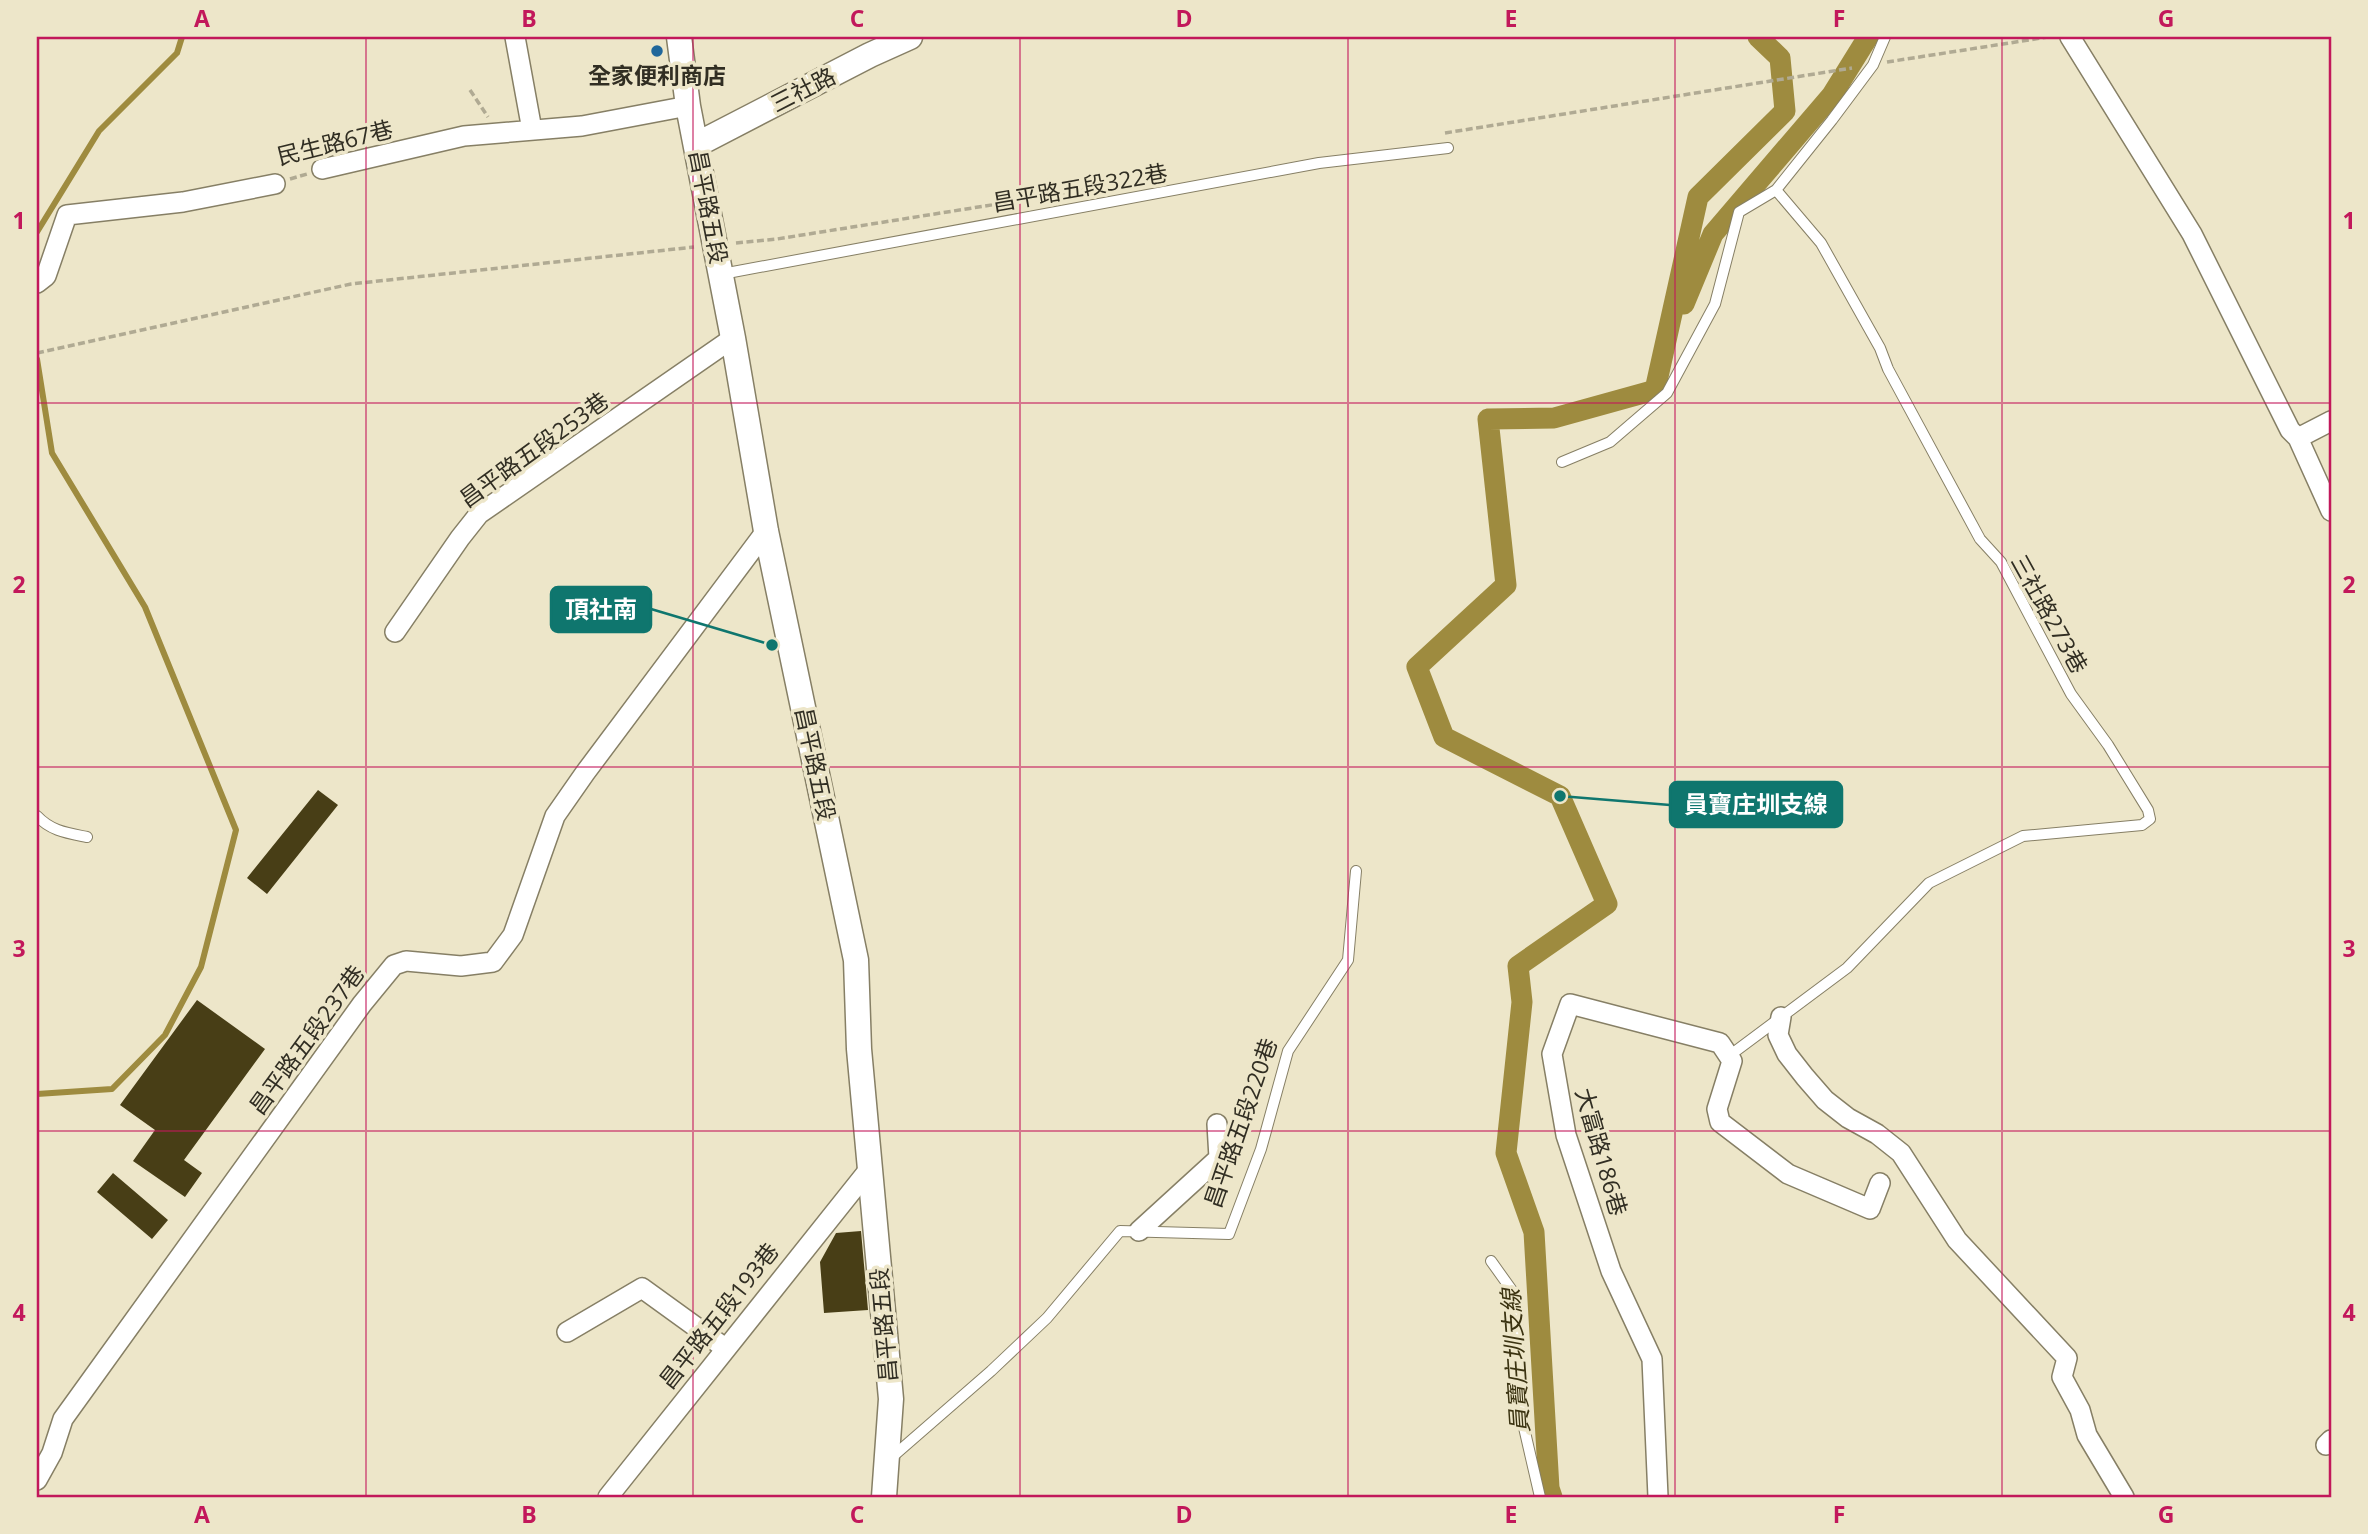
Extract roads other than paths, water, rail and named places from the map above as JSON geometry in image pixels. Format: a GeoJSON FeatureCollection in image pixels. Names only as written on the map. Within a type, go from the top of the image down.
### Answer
{"type":"FeatureCollection","features":[{"type":"Feature","properties":{"kind":"street"},"geometry":{"type":"LineString","coordinates":[[515,37],[532,130]]}},
{"type":"Feature","properties":{"kind":"street","name":"昌平路五段"},"geometry":{"type":"LineString","coordinates":[[680,37],[688,106],[733,338],[766,531],[856,960],[859,1049],[891,1399],[884,1497]]}},
{"type":"Feature","properties":{"kind":"street","name":"三社路"},"geometry":{"type":"LineString","coordinates":[[696,145],[870,55],[911,37]]}},
{"type":"Feature","properties":{"kind":"street"},"geometry":{"type":"LineString","coordinates":[[2070,37],[2192,234],[2290,430],[2298,438],[2331,511]]}},
{"type":"Feature","properties":{"kind":"street","name":"民生路67巷"},"geometry":{"type":"LineString","coordinates":[[322,169],[464,136],[582,127],[688,106]]}},
{"type":"Feature","properties":{"kind":"street","name":"民生路67巷"},"geometry":{"type":"LineString","coordinates":[[37,283],[46,276],[67,215],[183,202],[275,184]]}},
{"type":"Feature","properties":{"kind":"street","name":"昌平路五段253巷"},"geometry":{"type":"LineString","coordinates":[[396,632],[460,538],[480,514],[733,338]]}},
{"type":"Feature","properties":{"kind":"street"},"geometry":{"type":"LineString","coordinates":[[2298,438],[2331,421]]}},
{"type":"Feature","properties":{"kind":"street","name":"昌平路五段237巷"},"geometry":{"type":"LineString","coordinates":[[37,1480],[52,1452],[63,1419],[362,1003],[394,965],[406,961],[461,966],[493,962],[513,935],[555,816],[766,531]]}},
{"type":"Feature","properties":{"kind":"street","name":"大富路186巷"},"geometry":{"type":"LineString","coordinates":[[1657,1497],[1652,1359],[1606,1258],[1566,1135],[1552,1054],[1570,1004],[1720,1043],[1729,1056]]}},
{"type":"Feature","properties":{"kind":"street"},"geometry":{"type":"LineString","coordinates":[[1781,1017],[1778,1035],[1787,1055],[1805,1077],[1825,1100],[1901,1153],[1957,1240],[2067,1358],[2062,1377],[2080,1410],[2087,1435],[2124,1497]]}},
{"type":"Feature","properties":{"kind":"street"},"geometry":{"type":"LineString","coordinates":[[1729,1056],[1732,1061],[1717,1109],[1720,1122],[1788,1174],[1870,1209],[1880,1183]]}},
{"type":"Feature","properties":{"kind":"street","name":"昌平路五段220巷"},"geometry":{"type":"LineString","coordinates":[[1139,1231],[1219,1158],[1217,1124]]}},
{"type":"Feature","properties":{"kind":"street","name":"昌平路五段193巷"},"geometry":{"type":"LineString","coordinates":[[608,1497],[870,1167]]}},
{"type":"Feature","properties":{"kind":"street"},"geometry":{"type":"LineString","coordinates":[[567,1332],[642,1288],[724,1348]]}},
{"type":"Feature","properties":{"kind":"lane"},"geometry":{"type":"LineString","coordinates":[[1562,462],[1610,442],[1667,393],[1715,304],[1739,212],[1776,190],[1873,65],[1885,37]]}},
{"type":"Feature","properties":{"kind":"lane","name":"昌平路五段322巷"},"geometry":{"type":"LineString","coordinates":[[721,274],[1319,163],[1448,148]]}},
{"type":"Feature","properties":{"kind":"lane","name":"三社路273巷"},"geometry":{"type":"LineString","coordinates":[[1776,190],[1821,243],[1880,348],[1888,369],[1980,539],[2001,562],[2071,695],[2108,745],[2148,810],[2150,819],[2142,825],[2023,836],[1930,883],[1847,968],[1781,1017]]}},
{"type":"Feature","properties":{"kind":"lane"},"geometry":{"type":"LineString","coordinates":[[37,816],[44,824],[62,832],[87,836]]}},
{"type":"Feature","properties":{"kind":"lane","name":"昌平路五段220巷"},"geometry":{"type":"LineString","coordinates":[[888,1460],[991,1371],[1047,1318],[1120,1231],[1229,1234],[1261,1149],[1288,1051],[1348,960],[1356,871]]}},
{"type":"Feature","properties":{"kind":"lane"},"geometry":{"type":"LineString","coordinates":[[1729,1056],[1781,1017]]}},
{"type":"Feature","properties":{"kind":"lane"},"geometry":{"type":"LineString","coordinates":[[1491,1261],[1516,1296],[1522,1419],[1540,1497]]}},
{"type":"Feature","properties":{"kind":"waterway"},"geometry":{"type":"LineString","coordinates":[[37,232],[99,131],[177,53],[182,37]]}},
{"type":"Feature","properties":{"kind":"waterway","name":"員寶庄圳支線"},"geometry":{"type":"LineString","coordinates":[[1552,1497],[1549,1488],[1534,1232],[1506,1153],[1522,1002],[1518,966],[1607,904],[1560,796],[1444,737],[1417,667],[1506,585],[1488,419],[1554,418],[1655,390],[1698,197],[1785,111],[1780,58],[1758,37]]}},
{"type":"Feature","properties":{"kind":"waterway"},"geometry":{"type":"LineString","coordinates":[[1684,304],[1713,234],[1832,95],[1868,37]]}},
{"type":"Feature","properties":{"kind":"waterway"},"geometry":{"type":"LineString","coordinates":[[37,359],[52,453],[145,607],[236,830],[201,967],[165,1035],[112,1089],[37,1094]]}},
{"type":"Feature","properties":{"kind":"place","name":"全家便利商店"},"geometry":{"type":"Point","coordinates":[657,51]}},
{"type":"Feature","properties":{"kind":"place","name":"頂社南"},"geometry":{"type":"Point","coordinates":[772,645]}},
{"type":"Feature","properties":{"kind":"place","name":"員寶庄圳支線"},"geometry":{"type":"Point","coordinates":[1560,796]}}]}
